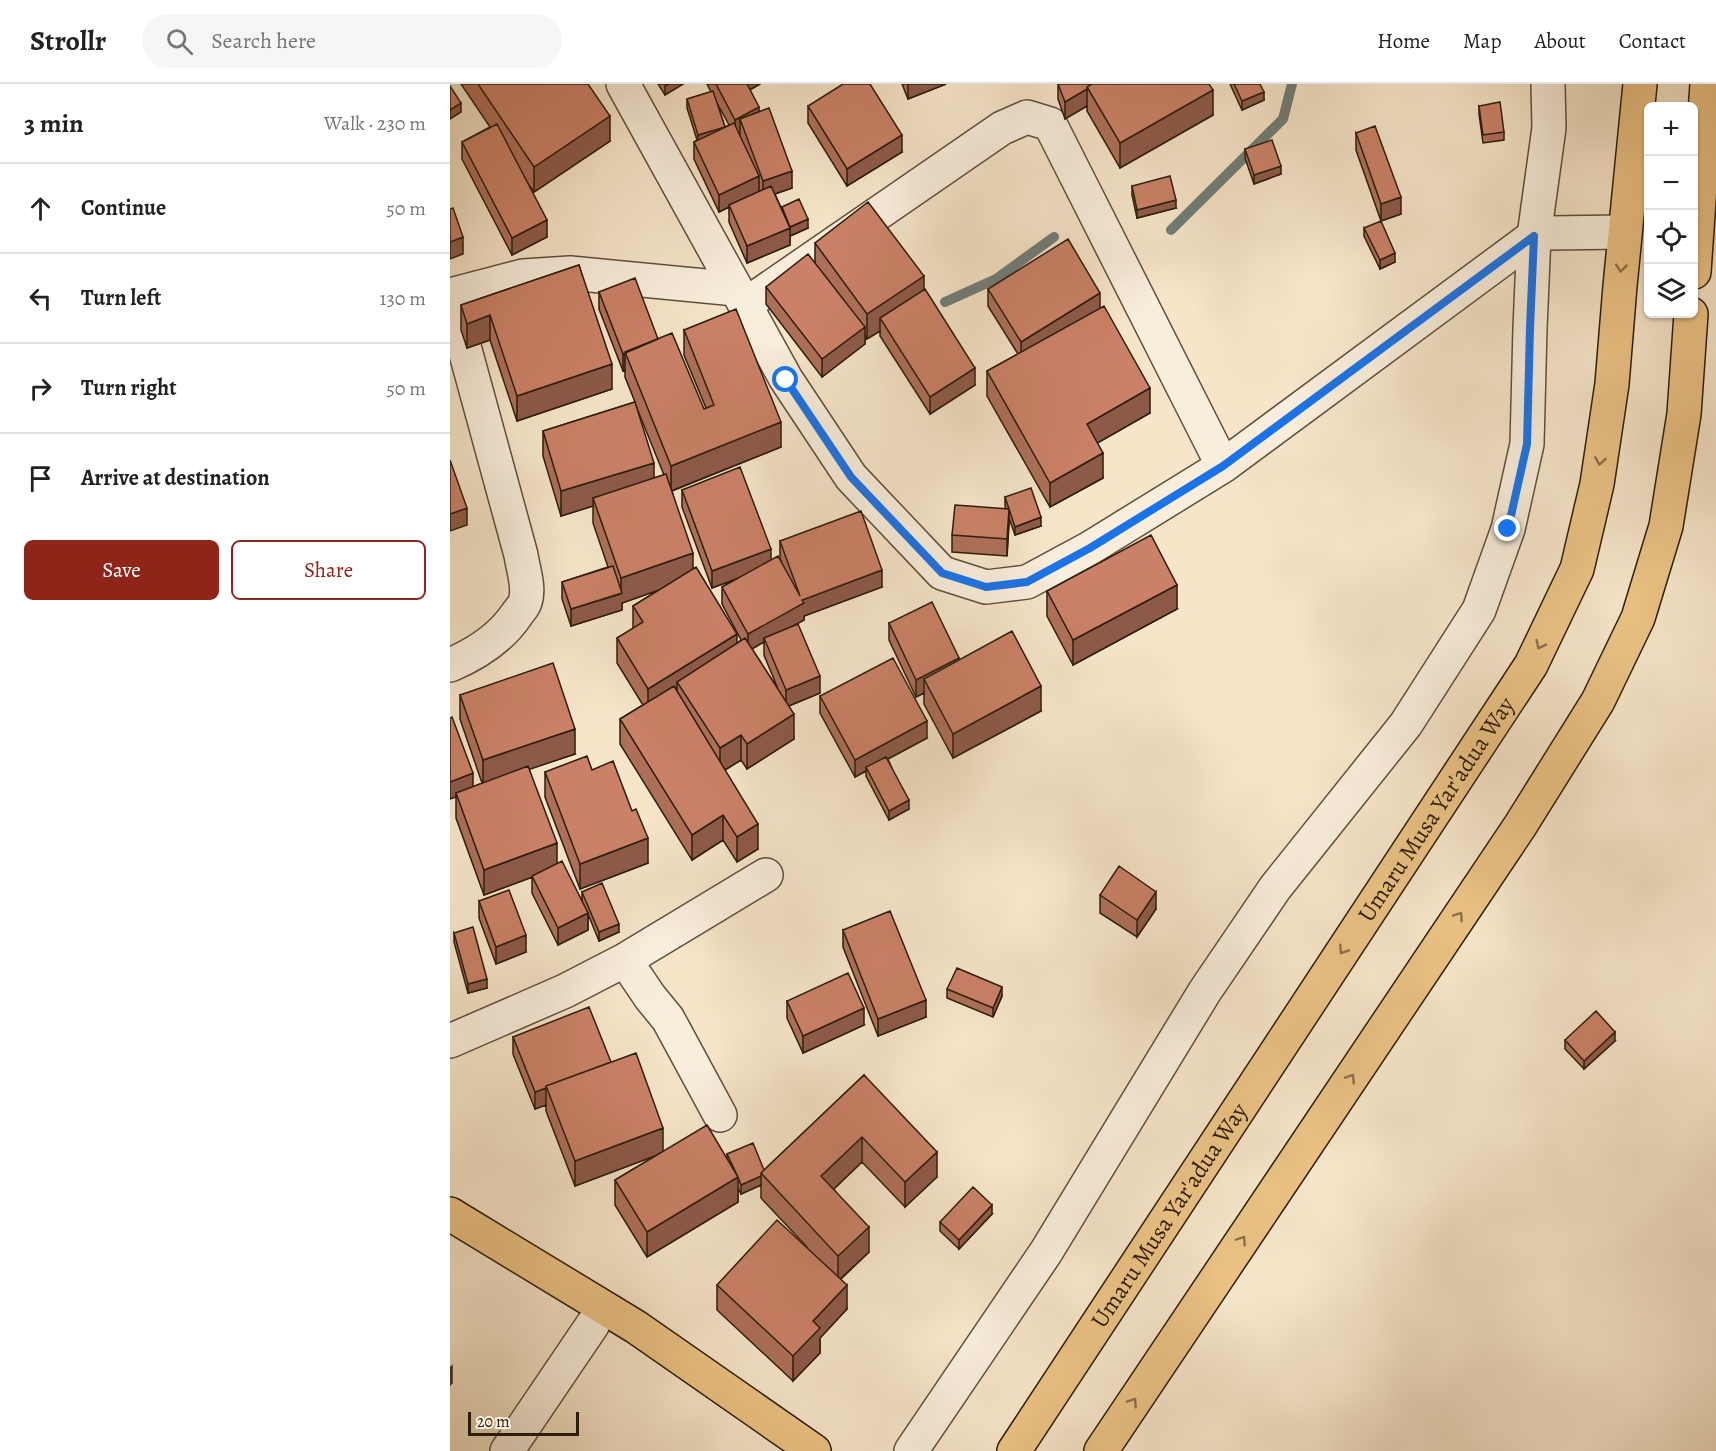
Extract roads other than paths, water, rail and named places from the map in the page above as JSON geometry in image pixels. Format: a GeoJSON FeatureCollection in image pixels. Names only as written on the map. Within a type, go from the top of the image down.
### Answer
{"type":"FeatureCollection","features":[{"type":"Feature","properties":{"kind":"main road","name":"Umaru Musa Yar'adua Way"},"geometry":{"type":"LineString","coordinates":[[1014,1451],[1531,665],[1577,569],[1597,484],[1612,384],[1640,84]]}},
{"type":"Feature","properties":{"kind":"main road"},"geometry":{"type":"LineString","coordinates":[[1695,264],[1707,84]]}},
{"type":"Feature","properties":{"kind":"main road"},"geometry":{"type":"LineString","coordinates":[[1101,1451],[1520,826],[1598,701],[1638,618],[1666,525],[1684,414],[1691,318]]}},
{"type":"Feature","properties":{"kind":"main road"},"geometry":{"type":"LineString","coordinates":[[450,1214],[636,1327],[814,1451]]}},
{"type":"Feature","properties":{"kind":"main road"},"geometry":{"type":"LineString","coordinates":[[450,1235],[671,1373],[785,1451]]}},
{"type":"Feature","properties":{"kind":"street"},"geometry":{"type":"LineString","coordinates":[[623,84],[786,380],[851,477],[942,573],[986,587],[1027,582],[1090,548],[1223,466],[1534,236],[1547,233],[1625,232]]}},
{"type":"Feature","properties":{"kind":"street"},"geometry":{"type":"LineString","coordinates":[[910,1451],[1046,1252],[1205,991],[1275,888],[1406,724],[1479,610],[1508,529],[1527,444],[1534,236],[1549,128],[1548,84]]}},
{"type":"Feature","properties":{"kind":"street"},"geometry":{"type":"LineString","coordinates":[[450,665],[465,659],[497,638],[525,602],[526,585],[521,555],[450,295],[523,276],[570,273],[740,297],[1002,128],[1027,117],[1050,124],[1223,466]]}},
{"type":"Feature","properties":{"kind":"street"},"geometry":{"type":"LineString","coordinates":[[450,1041],[565,991],[625,960],[766,875]]}},
{"type":"Feature","properties":{"kind":"street"},"geometry":{"type":"LineString","coordinates":[[625,960],[650,997],[669,1019],[720,1115]]}},
{"type":"Feature","properties":{"kind":"street"},"geometry":{"type":"LineString","coordinates":[[507,1451],[593,1324]]}},
{"type":"Feature","properties":{"kind":"waterway"},"geometry":{"type":"LineString","coordinates":[[1171,230],[1283,119],[1292,84]]}},
{"type":"Feature","properties":{"kind":"waterway"},"geometry":{"type":"LineString","coordinates":[[945,302],[996,279],[1054,237]]}}]}
